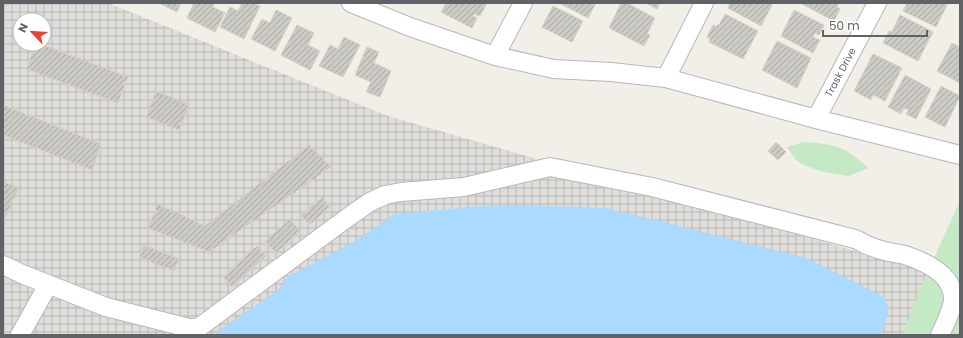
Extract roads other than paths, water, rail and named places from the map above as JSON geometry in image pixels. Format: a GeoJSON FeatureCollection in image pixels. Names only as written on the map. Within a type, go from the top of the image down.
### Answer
{"type":"FeatureCollection","features":[{"type":"Feature","properties":{"kind":"street"},"geometry":{"type":"LineString","coordinates":[[351,3],[410,27],[495,56],[554,69],[611,72],[666,78],[816,119],[960,155]]}},
{"type":"Feature","properties":{"kind":"street"},"geometry":{"type":"LineString","coordinates":[[495,56],[523,3]]}},
{"type":"Feature","properties":{"kind":"street"},"geometry":{"type":"LineString","coordinates":[[666,78],[704,3]]}},
{"type":"Feature","properties":{"kind":"street","name":"Trask Drive"},"geometry":{"type":"LineString","coordinates":[[816,119],[877,3]]}},
{"type":"Feature","properties":{"kind":"street"},"geometry":{"type":"LineString","coordinates":[[3,265],[48,285],[106,307],[193,329],[201,326],[347,218],[370,202],[385,194],[464,187],[550,167],[667,191],[856,239],[876,249],[905,255],[919,260],[938,271],[948,281],[952,289],[953,302],[940,335]]}},
{"type":"Feature","properties":{"kind":"street"},"geometry":{"type":"LineString","coordinates":[[20,335],[48,285]]}},
{"type":"Feature","properties":{"kind":"water"},"geometry":{"type":"Polygon","coordinates":[[[514,205],[605,208],[806,258],[884,297],[889,310],[881,335],[216,335],[218,331],[277,291],[289,276],[357,240],[394,214],[482,206],[514,205]]]}}]}
